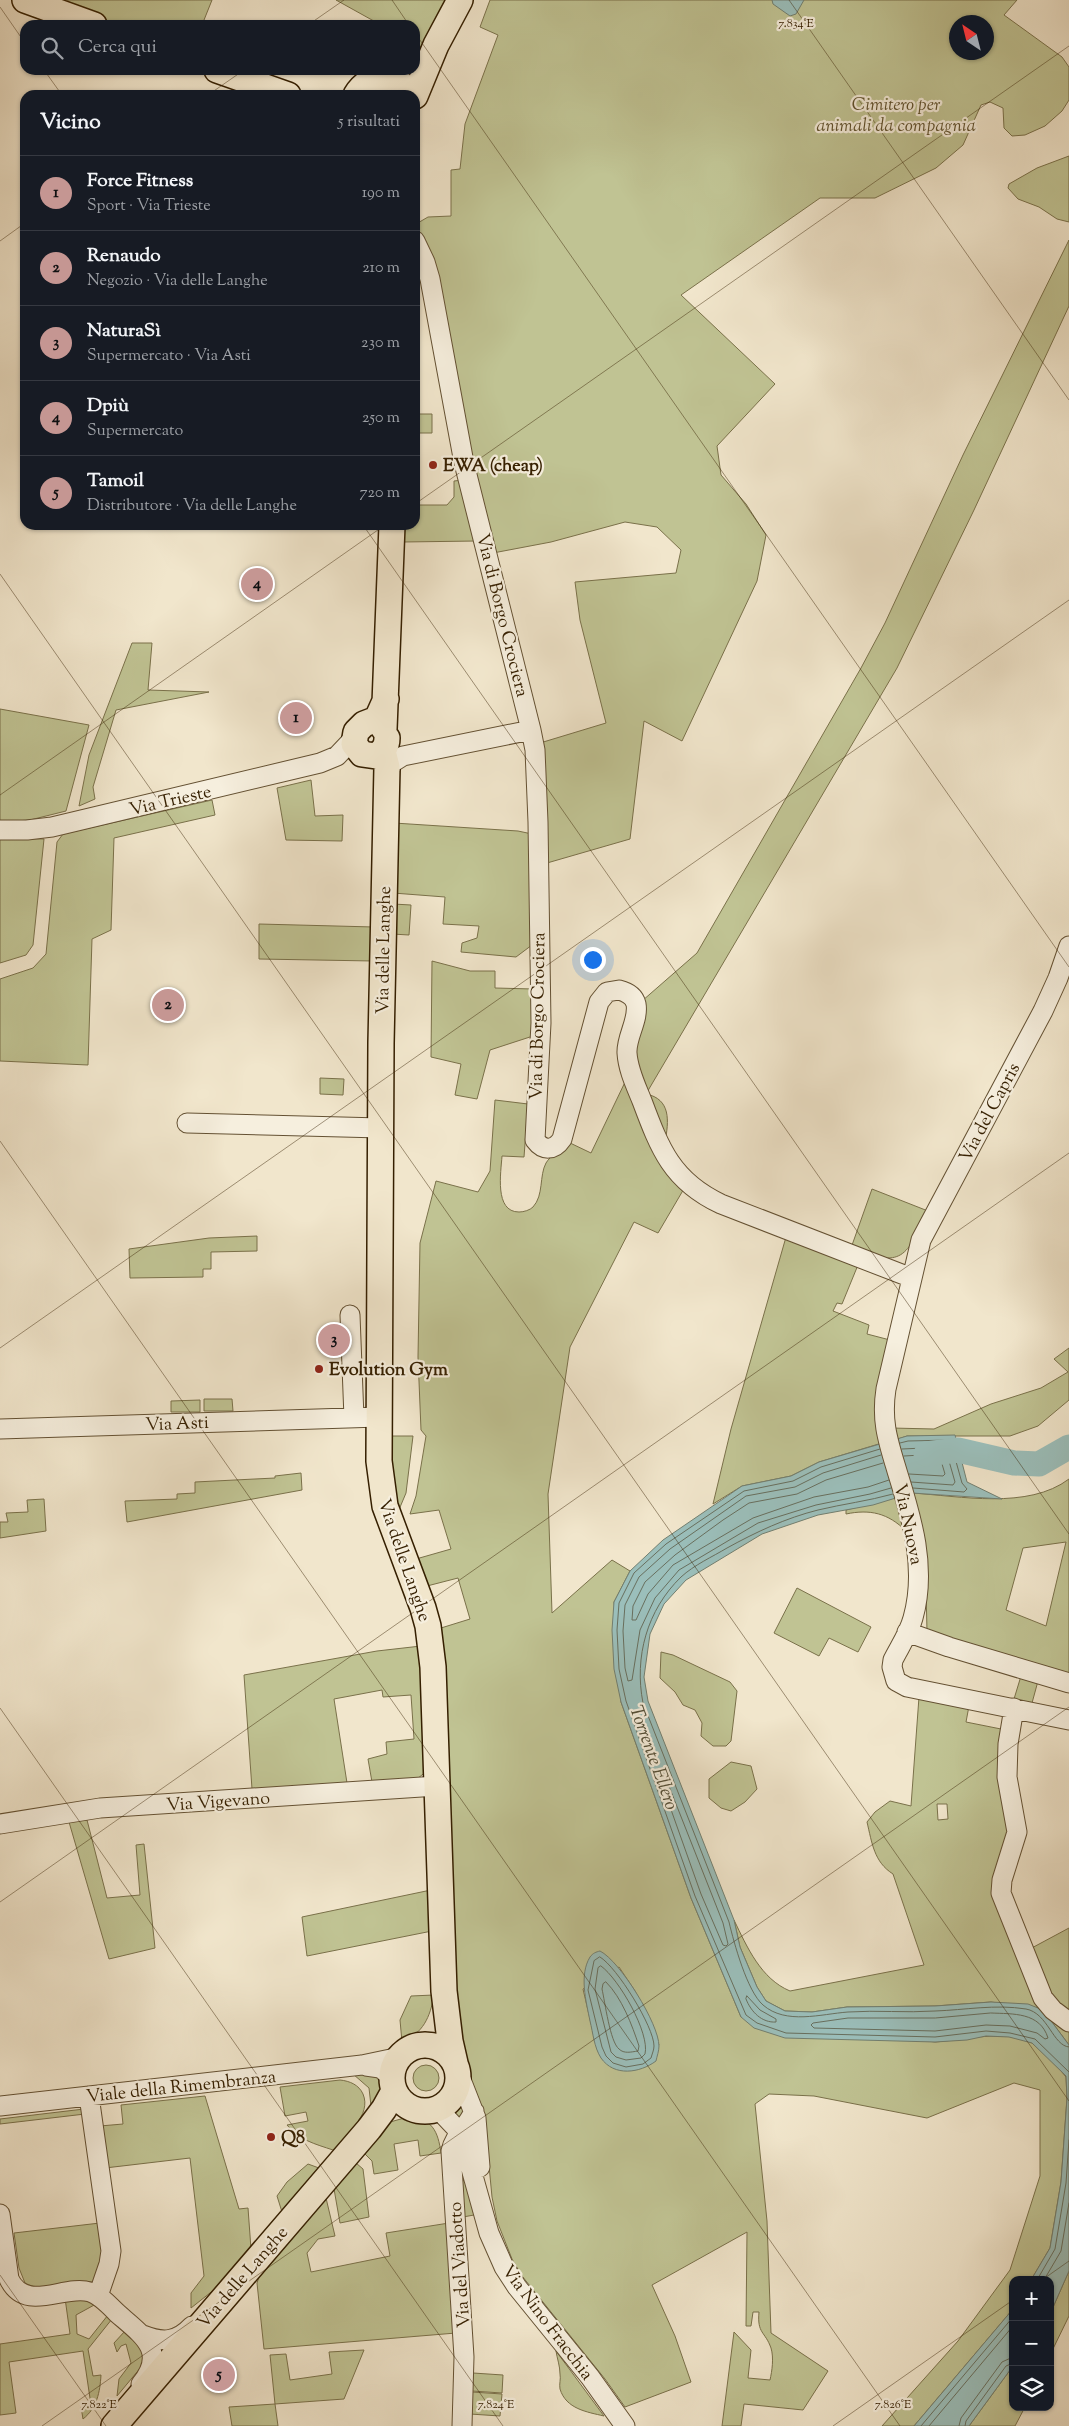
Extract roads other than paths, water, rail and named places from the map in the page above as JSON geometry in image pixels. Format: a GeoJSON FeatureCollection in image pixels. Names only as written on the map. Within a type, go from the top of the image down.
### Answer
{"type":"FeatureCollection","features":[{"type":"Feature","properties":{"kind":"main road"},"geometry":{"type":"LineString","coordinates":[[25,0],[80,20]]}},
{"type":"Feature","properties":{"kind":"main road"},"geometry":{"type":"LineString","coordinates":[[417,90],[436,45],[460,0]]}},
{"type":"Feature","properties":{"kind":"main road"},"geometry":{"type":"LineString","coordinates":[[420,62],[436,45]]}},
{"type":"Feature","properties":{"kind":"main road"},"geometry":{"type":"LineString","coordinates":[[231,75],[274,90]]}},
{"type":"Feature","properties":{"kind":"main road"},"geometry":{"type":"LineString","coordinates":[[359,90],[370,80],[380,77],[404,81]]}},
{"type":"Feature","properties":{"kind":"main road","name":"Via delle Langhe"},"geometry":{"type":"LineString","coordinates":[[392,530],[386,696],[374,750],[380,1128],[380,1470],[385,1506],[428,1626],[433,1667],[444,1991],[458,2083],[455,2094],[448,2103],[438,2109]]}},
{"type":"Feature","properties":{"kind":"main road","name":"Via delle Langhe"},"geometry":{"type":"LineString","coordinates":[[424,2045],[435,2025],[444,1991]]}},
{"type":"Feature","properties":{"kind":"main road"},"geometry":{"type":"LineString","coordinates":[[438,2109],[425,2112],[398,2083],[408,2050],[424,2045],[442,2050],[456,2067]]}},
{"type":"Feature","properties":{"kind":"main road","name":"Via delle Langhe"},"geometry":{"type":"LineString","coordinates":[[114,2426],[369,2129],[384,2109],[398,2083]]}},
{"type":"Feature","properties":{"kind":"street","name":"Via di Borgo Crociera"},"geometry":{"type":"LineString","coordinates":[[420,252],[430,278],[464,463],[532,730],[538,822],[541,1004],[535,1140],[539,1146],[549,1149],[554,1148],[562,1139],[599,1002],[607,992],[619,990],[632,996],[636,1007],[627,1044],[630,1070],[660,1148],[678,1175],[702,1194],[721,1204],[912,1278]]}},
{"type":"Feature","properties":{"kind":"street","name":"Via Trieste"},"geometry":{"type":"LineString","coordinates":[[0,830],[27,830],[52,827],[285,772],[337,756],[374,750],[392,763],[403,756],[532,730]]}},
{"type":"Feature","properties":{"kind":"street","name":"Via del Capris"},"geometry":{"type":"LineString","coordinates":[[912,1278],[921,1240],[1043,1011],[1058,978],[1069,946]]}},
{"type":"Feature","properties":{"kind":"street"},"geometry":{"type":"LineString","coordinates":[[187,1123],[380,1128]]}},
{"type":"Feature","properties":{"kind":"street","name":"Via Nuova"},"geometry":{"type":"LineString","coordinates":[[912,1278],[884,1403],[883,1420],[916,1542],[920,1572],[914,1613],[892,1667],[896,1681],[901,1685],[1069,1720]]}},
{"type":"Feature","properties":{"kind":"street"},"geometry":{"type":"LineString","coordinates":[[350,1315],[354,1418]]}},
{"type":"Feature","properties":{"kind":"street","name":"Via Asti"},"geometry":{"type":"LineString","coordinates":[[0,1429],[379,1418]]}},
{"type":"Feature","properties":{"kind":"street"},"geometry":{"type":"LineString","coordinates":[[907,1632],[949,1647],[1069,1683]]}},
{"type":"Feature","properties":{"kind":"street"},"geometry":{"type":"LineString","coordinates":[[1014,1708],[1008,1744],[1007,1778],[1017,1832],[1002,1880],[1001,1893],[1043,1998],[1052,2010],[1069,2022]]}},
{"type":"Feature","properties":{"kind":"street","name":"Via Vigevano"},"geometry":{"type":"LineString","coordinates":[[0,1824],[100,1808],[437,1786]]}},
{"type":"Feature","properties":{"kind":"street","name":"Viale della Rimembranza"},"geometry":{"type":"LineString","coordinates":[[0,2106],[362,2065],[398,2083]]}},
{"type":"Feature","properties":{"kind":"street","name":"Via Nino Fracchia"},"geometry":{"type":"LineString","coordinates":[[456,2067],[474,2111],[484,2213]]}},
{"type":"Feature","properties":{"kind":"street"},"geometry":{"type":"LineString","coordinates":[[89,2096],[110,2251],[109,2264],[98,2296]]}},
{"type":"Feature","properties":{"kind":"street","name":"Via Nino Fracchia"},"geometry":{"type":"LineString","coordinates":[[438,2109],[460,2134],[466,2147],[494,2244],[511,2278],[590,2377],[625,2426]]}},
{"type":"Feature","properties":{"kind":"street","name":"Via del Viadotto"},"geometry":{"type":"LineString","coordinates":[[462,2426],[464,2357],[451,2158],[452,2145],[474,2111]]}},
{"type":"Feature","properties":{"kind":"street"},"geometry":{"type":"LineString","coordinates":[[0,2214],[9,2279],[17,2290],[35,2297],[84,2291],[98,2296],[143,2335],[152,2350],[153,2362],[149,2374],[137,2390],[136,2401]]}},
{"type":"Feature","properties":{"kind":"street"},"geometry":{"type":"LineString","coordinates":[[143,2335],[160,2341],[174,2339],[185,2333],[199,2318],[211,2313]]}},
{"type":"Feature","properties":{"kind":"water"},"geometry":{"type":"Polygon","coordinates":[[[772,0],[804,0],[796,14],[790,16],[773,4],[772,0]]]}},
{"type":"Feature","properties":{"kind":"water"},"geometry":{"type":"Polygon","coordinates":[[[955,1435],[967,1482],[1002,1499],[912,1493],[873,1505],[818,1515],[762,1534],[686,1580],[664,1604],[650,1634],[644,1677],[648,1701],[734,1920],[740,1947],[757,1987],[766,2001],[785,2011],[812,2012],[847,2007],[935,2006],[991,2002],[1028,2004],[1043,2010],[1069,2045],[1069,2271],[1054,2305],[1054,2276],[1033,2276],[1050,2248],[1061,2182],[1067,2098],[1066,2076],[1032,2043],[1009,2037],[986,2036],[967,2040],[935,2042],[785,2038],[754,2028],[741,2017],[691,1898],[621,1702],[614,1669],[612,1630],[614,1602],[630,1571],[663,1540],[742,1486],[791,1476],[819,1462],[907,1436],[955,1435]]]}},
{"type":"Feature","properties":{"kind":"water"},"geometry":{"type":"Polygon","coordinates":[[[600,1951],[618,1967],[637,1994],[653,2023],[659,2048],[656,2061],[650,2065],[627,2071],[613,2068],[606,2064],[597,2049],[587,2005],[584,1980],[590,1957],[600,1951]]]}},
{"type":"Feature","properties":{"kind":"water"},"geometry":{"type":"Polygon","coordinates":[[[1009,2314],[1009,2371],[969,2426],[914,2426],[1009,2314]]]}},
{"type":"Feature","properties":{"kind":"waterway","name":"Torrente Ellero"},"geometry":{"type":"LineString","coordinates":[[926,1454],[958,1450],[1014,1463],[1039,1464],[1069,1447]]}},
{"type":"Feature","properties":{"kind":"place","name":"EWA (cheap)"},"geometry":{"type":"Point","coordinates":[433,465]}},
{"type":"Feature","properties":{"kind":"place","name":"Dpiù"},"geometry":{"type":"Point","coordinates":[257,584]}},
{"type":"Feature","properties":{"kind":"place","name":"Force Fitness"},"geometry":{"type":"Point","coordinates":[296,718]}},
{"type":"Feature","properties":{"kind":"place","name":"Renaudo"},"geometry":{"type":"Point","coordinates":[168,1005]}},
{"type":"Feature","properties":{"kind":"place","name":"NaturaSì"},"geometry":{"type":"Point","coordinates":[334,1340]}},
{"type":"Feature","properties":{"kind":"place","name":"Evolution Gym"},"geometry":{"type":"Point","coordinates":[319,1369]}},
{"type":"Feature","properties":{"kind":"place","name":"Q8"},"geometry":{"type":"Point","coordinates":[271,2137]}},
{"type":"Feature","properties":{"kind":"place","name":"Tamoil"},"geometry":{"type":"Point","coordinates":[219,2375]}},
{"type":"Feature","properties":{"kind":"park label","name":"Cimitero per animali da compagnia"},"geometry":{"type":"Point","coordinates":[896,114]}}]}
